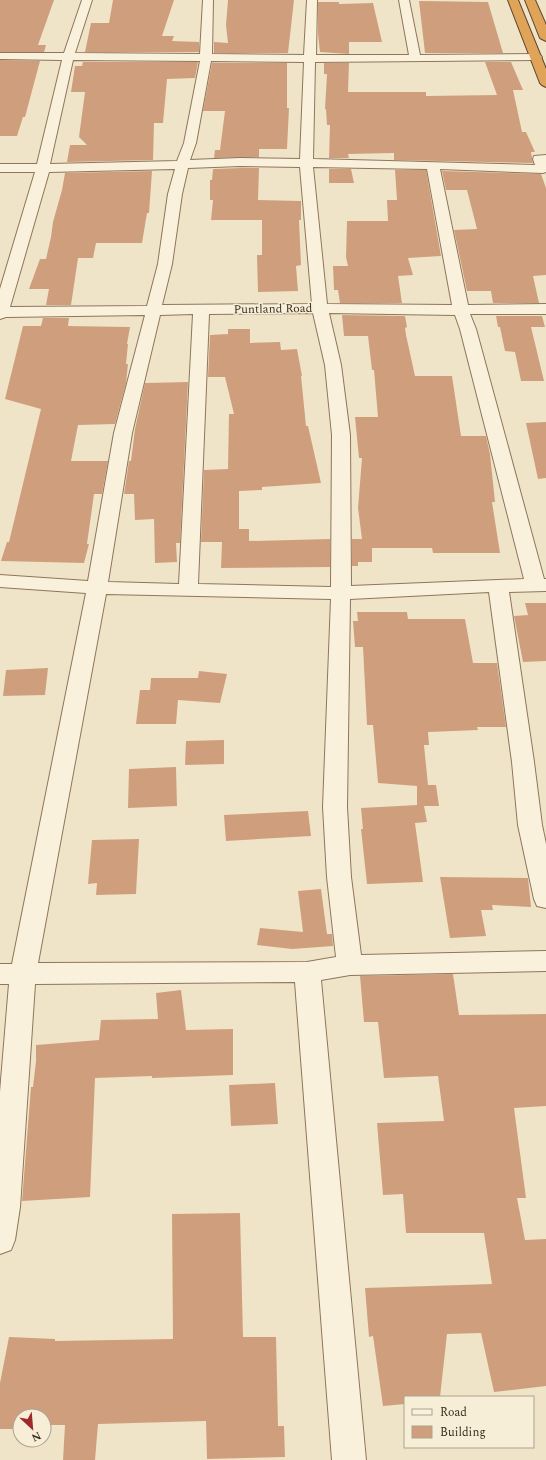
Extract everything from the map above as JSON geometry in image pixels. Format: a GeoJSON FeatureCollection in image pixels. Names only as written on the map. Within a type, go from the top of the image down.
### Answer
{"type":"FeatureCollection","features":[{"type":"Feature","properties":{"kind":"highway"},"geometry":{"type":"LineString","coordinates":[[514,0],[546,83]]}},
{"type":"Feature","properties":{"kind":"highway"},"geometry":{"type":"LineString","coordinates":[[530,0],[543,23],[546,38]]}},
{"type":"Feature","properties":{"kind":"street"},"geometry":{"type":"LineString","coordinates":[[0,313],[39,186],[68,57],[87,0]]}},
{"type":"Feature","properties":{"kind":"street"},"geometry":{"type":"LineString","coordinates":[[0,1240],[5,1207],[12,974],[97,588],[123,433],[165,264],[175,194],[182,165],[190,143],[206,57],[208,0]]}},
{"type":"Feature","properties":{"kind":"street"},"geometry":{"type":"LineString","coordinates":[[312,0],[306,163],[320,308],[333,365],[341,435],[340,511],[342,542],[335,807],[339,877],[350,965]]}},
{"type":"Feature","properties":{"kind":"street"},"geometry":{"type":"LineString","coordinates":[[404,0],[415,58]]}},
{"type":"Feature","properties":{"kind":"street"},"geometry":{"type":"LineString","coordinates":[[0,56],[364,59],[536,57]]}},
{"type":"Feature","properties":{"kind":"street"},"geometry":{"type":"LineString","coordinates":[[0,168],[182,165],[224,162],[433,165],[543,170],[539,159],[546,159]]}},
{"type":"Feature","properties":{"kind":"street"},"geometry":{"type":"LineString","coordinates":[[0,581],[97,588],[340,593],[498,586],[541,586],[468,329],[461,310],[433,165]]}},
{"type":"Feature","properties":{"kind":"street","name":"Puntland Road"},"geometry":{"type":"LineString","coordinates":[[0,313],[320,308],[461,310],[546,309]]}},
{"type":"Feature","properties":{"kind":"street"},"geometry":{"type":"LineString","coordinates":[[188,591],[201,310]]}},
{"type":"Feature","properties":{"kind":"street"},"geometry":{"type":"LineString","coordinates":[[498,586],[522,754],[530,825],[546,899]]}},
{"type":"Feature","properties":{"kind":"street"},"geometry":{"type":"LineString","coordinates":[[12,974],[308,972],[350,965],[546,961]]}},
{"type":"Feature","properties":{"kind":"street"},"geometry":{"type":"LineString","coordinates":[[308,972],[349,1460]]}},
{"type":"Feature","properties":{"kind":"building"},"geometry":{"type":"Polygon","coordinates":[[[0,0],[54,0],[38,45],[46,45],[44,52],[0,52],[0,0]]]}},
{"type":"Feature","properties":{"kind":"building"},"geometry":{"type":"Polygon","coordinates":[[[113,0],[174,0],[162,36],[174,36],[172,41],[199,42],[199,52],[85,52],[91,23],[109,23],[113,0]]]}},
{"type":"Feature","properties":{"kind":"building"},"geometry":{"type":"Polygon","coordinates":[[[228,0],[294,0],[288,53],[214,53],[214,42],[228,43],[226,25],[228,0]]]}},
{"type":"Feature","properties":{"kind":"building"},"geometry":{"type":"Polygon","coordinates":[[[419,1],[488,2],[503,53],[425,53],[419,1]]]}},
{"type":"Feature","properties":{"kind":"building"},"geometry":{"type":"Polygon","coordinates":[[[318,2],[339,2],[339,4],[373,3],[382,42],[349,42],[349,54],[320,52],[318,34],[318,2]]]}},
{"type":"Feature","properties":{"kind":"building"},"geometry":{"type":"Polygon","coordinates":[[[0,60],[40,61],[25,117],[23,117],[17,136],[0,136],[0,60]]]}},
{"type":"Feature","properties":{"kind":"building"},"geometry":{"type":"Polygon","coordinates":[[[83,62],[198,62],[195,78],[167,79],[163,123],[154,123],[153,160],[67,162],[70,145],[87,145],[79,137],[85,92],[71,92],[75,66],[82,66],[83,62]]]}},
{"type":"Feature","properties":{"kind":"building"},"geometry":{"type":"Polygon","coordinates":[[[485,62],[511,62],[523,90],[513,90],[522,132],[526,132],[535,152],[531,152],[533,163],[394,160],[394,153],[348,154],[349,158],[329,158],[330,125],[327,125],[325,109],[327,74],[324,74],[324,63],[349,63],[348,92],[426,92],[426,96],[497,95],[485,62]]]}},
{"type":"Feature","properties":{"kind":"building"},"geometry":{"type":"Polygon","coordinates":[[[212,63],[287,63],[287,108],[289,108],[287,149],[259,149],[259,157],[214,158],[215,150],[220,150],[225,111],[203,111],[212,63]]]}},
{"type":"Feature","properties":{"kind":"building"},"geometry":{"type":"Polygon","coordinates":[[[259,168],[258,200],[301,201],[301,220],[299,220],[301,265],[296,266],[298,291],[258,292],[257,255],[262,255],[262,220],[211,220],[213,200],[210,200],[210,180],[212,180],[213,169],[259,168]]]}},
{"type":"Feature","properties":{"kind":"building"},"geometry":{"type":"Polygon","coordinates":[[[329,169],[351,169],[354,183],[329,183],[329,169]]]}},
{"type":"Feature","properties":{"kind":"building"},"geometry":{"type":"Polygon","coordinates":[[[395,170],[426,170],[441,256],[408,258],[413,275],[398,276],[402,303],[340,303],[338,290],[334,290],[333,266],[348,266],[346,257],[347,221],[388,221],[387,200],[397,200],[395,170]]]}},
{"type":"Feature","properties":{"kind":"building"},"geometry":{"type":"Polygon","coordinates":[[[152,171],[149,213],[147,213],[142,243],[96,243],[93,258],[78,258],[71,305],[46,305],[49,289],[29,289],[40,259],[46,259],[65,173],[152,171]]]}},
{"type":"Feature","properties":{"kind":"building"},"geometry":{"type":"Polygon","coordinates":[[[442,171],[541,174],[546,188],[546,275],[533,276],[539,303],[493,303],[491,291],[467,291],[454,230],[477,229],[467,190],[446,190],[442,171]]]}},
{"type":"Feature","properties":{"kind":"building"},"geometry":{"type":"Polygon","coordinates":[[[342,315],[405,316],[407,327],[405,328],[406,335],[415,376],[452,376],[461,436],[486,436],[490,454],[495,502],[492,502],[500,553],[433,553],[432,548],[372,548],[372,562],[358,562],[358,566],[352,566],[352,539],[362,539],[358,508],[362,458],[359,458],[355,417],[378,417],[374,370],[372,370],[368,336],[344,336],[342,315]]]}},
{"type":"Feature","properties":{"kind":"building"},"geometry":{"type":"Polygon","coordinates":[[[496,316],[542,316],[545,327],[531,327],[544,381],[521,381],[515,352],[505,351],[496,316]]]}},
{"type":"Feature","properties":{"kind":"building"},"geometry":{"type":"Polygon","coordinates":[[[43,318],[69,318],[68,326],[130,327],[127,344],[126,364],[128,364],[126,383],[115,424],[78,425],[71,461],[108,461],[102,494],[94,494],[87,544],[89,544],[84,563],[1,561],[7,542],[9,542],[41,409],[5,399],[23,326],[41,326],[43,318]]]}},
{"type":"Feature","properties":{"kind":"building"},"geometry":{"type":"Polygon","coordinates":[[[228,329],[250,329],[250,343],[280,342],[281,350],[297,349],[302,376],[306,426],[308,426],[321,483],[262,487],[262,490],[239,491],[239,529],[249,529],[249,541],[330,539],[330,567],[221,568],[222,542],[201,542],[204,470],[228,469],[229,414],[234,414],[225,377],[208,377],[210,335],[228,334],[228,329]]]}},
{"type":"Feature","properties":{"kind":"building"},"geometry":{"type":"Polygon","coordinates":[[[188,382],[180,543],[176,543],[177,562],[155,563],[154,519],[135,520],[134,494],[124,494],[129,461],[131,461],[135,429],[145,383],[188,382]]]}},
{"type":"Feature","properties":{"kind":"building"},"geometry":{"type":"Polygon","coordinates":[[[546,422],[546,478],[538,479],[526,423],[546,422]]]}},
{"type":"Feature","properties":{"kind":"building"},"geometry":{"type":"Polygon","coordinates":[[[525,603],[546,603],[546,661],[523,662],[514,616],[528,615],[525,603]]]}},
{"type":"Feature","properties":{"kind":"building"},"geometry":{"type":"Polygon","coordinates":[[[357,612],[407,612],[408,619],[465,619],[473,663],[497,663],[506,727],[477,727],[478,730],[428,732],[429,745],[424,745],[428,785],[436,785],[439,806],[424,806],[427,822],[415,823],[423,882],[367,884],[361,829],[363,829],[361,808],[417,805],[417,786],[378,783],[373,725],[367,725],[363,647],[355,647],[353,621],[358,621],[357,612]]]}},
{"type":"Feature","properties":{"kind":"building"},"geometry":{"type":"Polygon","coordinates":[[[48,668],[45,695],[3,696],[6,670],[48,668]]]}},
{"type":"Feature","properties":{"kind":"building"},"geometry":{"type":"Polygon","coordinates":[[[199,671],[227,674],[220,703],[178,700],[176,724],[136,724],[140,690],[150,690],[151,678],[198,678],[199,671]]]}},
{"type":"Feature","properties":{"kind":"building"},"geometry":{"type":"Polygon","coordinates":[[[224,740],[224,764],[185,765],[186,741],[224,740]]]}},
{"type":"Feature","properties":{"kind":"building"},"geometry":{"type":"Polygon","coordinates":[[[176,767],[177,806],[128,808],[129,769],[176,767]]]}},
{"type":"Feature","properties":{"kind":"building"},"geometry":{"type":"Polygon","coordinates":[[[308,811],[311,836],[226,841],[224,815],[308,811]]]}},
{"type":"Feature","properties":{"kind":"building"},"geometry":{"type":"Polygon","coordinates":[[[139,839],[136,894],[96,895],[97,883],[88,884],[92,840],[139,839]]]}},
{"type":"Feature","properties":{"kind":"building"},"geometry":{"type":"Polygon","coordinates":[[[440,877],[528,878],[531,907],[492,905],[493,910],[481,910],[486,936],[450,938],[440,877]]]}},
{"type":"Feature","properties":{"kind":"building"},"geometry":{"type":"Polygon","coordinates":[[[321,889],[327,934],[332,934],[333,946],[292,949],[257,945],[260,928],[303,932],[298,891],[321,889]]]}},
{"type":"Feature","properties":{"kind":"building"},"geometry":{"type":"Polygon","coordinates":[[[453,974],[459,1015],[546,1014],[546,1106],[514,1108],[526,1198],[517,1198],[525,1240],[546,1239],[546,1386],[494,1392],[481,1333],[447,1334],[440,1396],[404,1396],[404,1404],[383,1406],[373,1336],[369,1337],[365,1288],[492,1284],[484,1233],[406,1233],[403,1194],[383,1195],[377,1123],[444,1121],[438,1076],[384,1078],[378,1022],[364,1022],[360,976],[453,974]]]}},
{"type":"Feature","properties":{"kind":"building"},"geometry":{"type":"Polygon","coordinates":[[[181,990],[186,1030],[233,1029],[233,1075],[152,1078],[152,1076],[95,1078],[90,1197],[22,1201],[31,1087],[33,1087],[36,1061],[36,1045],[99,1040],[101,1020],[158,1019],[156,993],[181,990]]]}},
{"type":"Feature","properties":{"kind":"building"},"geometry":{"type":"Polygon","coordinates":[[[275,1083],[278,1124],[231,1126],[229,1085],[275,1083]]]}},
{"type":"Feature","properties":{"kind":"building"},"geometry":{"type":"Polygon","coordinates":[[[240,1213],[243,1337],[276,1337],[278,1426],[284,1426],[285,1457],[207,1459],[206,1421],[98,1424],[95,1460],[63,1460],[65,1425],[52,1425],[52,1408],[12,1408],[12,1429],[0,1429],[0,1383],[9,1337],[55,1339],[55,1341],[173,1339],[172,1214],[240,1213]]]}}]}
